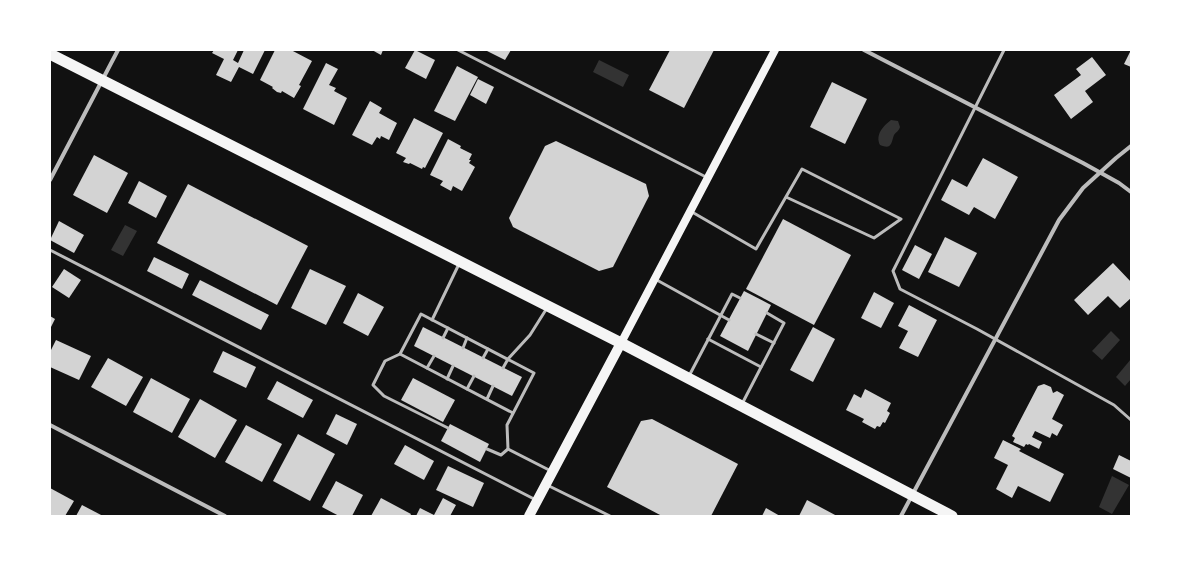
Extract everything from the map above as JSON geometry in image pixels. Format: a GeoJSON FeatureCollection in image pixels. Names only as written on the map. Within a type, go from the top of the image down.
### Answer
{"type":"FeatureCollection","features":[{"type":"Feature","properties":{"kind":"highway"},"geometry":{"type":"LineString","coordinates":[[50,54],[621,343],[952,516]]}},
{"type":"Feature","properties":{"kind":"main road"},"geometry":{"type":"LineString","coordinates":[[529,516],[775,50]]}},
{"type":"Feature","properties":{"kind":"street"},"geometry":{"type":"LineString","coordinates":[[50,180],[118,50]]}},
{"type":"Feature","properties":{"kind":"street"},"geometry":{"type":"LineString","coordinates":[[864,50],[1119,182],[1131,192]]}},
{"type":"Feature","properties":{"kind":"street"},"geometry":{"type":"LineString","coordinates":[[901,516],[994,339],[1059,220],[1083,188],[1131,146]]}},
{"type":"Feature","properties":{"kind":"street"},"geometry":{"type":"LineString","coordinates":[[50,425],[225,516]]}},
{"type":"Feature","properties":{"kind":"lane"},"geometry":{"type":"LineString","coordinates":[[458,50],[708,178]]}},
{"type":"Feature","properties":{"kind":"lane"},"geometry":{"type":"LineString","coordinates":[[1004,50],[893,271],[900,289],[1114,405],[1131,420]]}},
{"type":"Feature","properties":{"kind":"lane"},"geometry":{"type":"LineString","coordinates":[[690,211],[756,249],[786,196],[802,169],[902,219],[874,238],[786,196]]}},
{"type":"Feature","properties":{"kind":"lane"},"geometry":{"type":"LineString","coordinates":[[50,250],[537,500]]}},
{"type":"Feature","properties":{"kind":"lane"},"geometry":{"type":"LineString","coordinates":[[432,320],[460,262]]}},
{"type":"Feature","properties":{"kind":"lane"},"geometry":{"type":"LineString","coordinates":[[655,279],[729,320]]}},
{"type":"Feature","properties":{"kind":"lane"},"geometry":{"type":"LineString","coordinates":[[688,378],[732,294],[740,298]]}},
{"type":"Feature","properties":{"kind":"lane"},"geometry":{"type":"LineString","coordinates":[[503,368],[508,359],[530,335],[548,307]]}},
{"type":"Feature","properties":{"kind":"lane"},"geometry":{"type":"LineString","coordinates":[[448,428],[384,396],[374,385],[385,361],[400,354],[421,314],[534,373],[507,426],[508,449]]}},
{"type":"Feature","properties":{"kind":"lane"},"geometry":{"type":"LineString","coordinates":[[741,406],[784,323],[767,314]]}},
{"type":"Feature","properties":{"kind":"lane"},"geometry":{"type":"LineString","coordinates":[[443,338],[448,328]]}},
{"type":"Feature","properties":{"kind":"lane"},"geometry":{"type":"LineString","coordinates":[[756,334],[774,343]]}},
{"type":"Feature","properties":{"kind":"lane"},"geometry":{"type":"LineString","coordinates":[[463,348],[467,338]]}},
{"type":"Feature","properties":{"kind":"lane"},"geometry":{"type":"LineString","coordinates":[[708,339],[761,367]]}},
{"type":"Feature","properties":{"kind":"lane"},"geometry":{"type":"LineString","coordinates":[[483,358],[488,348]]}},
{"type":"Feature","properties":{"kind":"lane"},"geometry":{"type":"LineString","coordinates":[[400,354],[513,413]]}},
{"type":"Feature","properties":{"kind":"lane"},"geometry":{"type":"LineString","coordinates":[[427,368],[434,356]]}},
{"type":"Feature","properties":{"kind":"lane"},"geometry":{"type":"LineString","coordinates":[[447,379],[453,366]]}},
{"type":"Feature","properties":{"kind":"lane"},"geometry":{"type":"LineString","coordinates":[[467,389],[474,376]]}},
{"type":"Feature","properties":{"kind":"lane"},"geometry":{"type":"LineString","coordinates":[[486,399],[493,386]]}},
{"type":"Feature","properties":{"kind":"lane"},"geometry":{"type":"LineString","coordinates":[[487,449],[501,455],[508,449]]}},
{"type":"Feature","properties":{"kind":"lane"},"geometry":{"type":"LineString","coordinates":[[508,449],[553,472]]}},
{"type":"Feature","properties":{"kind":"lane"},"geometry":{"type":"LineString","coordinates":[[546,484],[610,516]]}},
{"type":"Feature","properties":{"kind":"shaded area"},"geometry":{"type":"Polygon","coordinates":[[[599,60],[629,75],[623,87],[593,72],[599,60]]]}},
{"type":"Feature","properties":{"kind":"shaded area"},"geometry":{"type":"Polygon","coordinates":[[[891,120],[898,121],[900,128],[894,135],[889,146],[887,147],[880,145],[878,138],[879,134],[885,125],[891,120]]]}},
{"type":"Feature","properties":{"kind":"shaded area"},"geometry":{"type":"Polygon","coordinates":[[[125,225],[137,231],[123,256],[111,250],[125,225]]]}},
{"type":"Feature","properties":{"kind":"shaded area"},"geometry":{"type":"Polygon","coordinates":[[[1111,331],[1120,340],[1102,360],[1092,351],[1111,331]]]}},
{"type":"Feature","properties":{"kind":"shaded area"},"geometry":{"type":"Polygon","coordinates":[[[1131,359],[1131,379],[1125,386],[1116,377],[1131,359]]]}},
{"type":"Feature","properties":{"kind":"shaded area"},"geometry":{"type":"Polygon","coordinates":[[[1112,476],[1129,485],[1112,514],[1099,507],[1112,476]]]}},
{"type":"Feature","properties":{"kind":"building"},"geometry":{"type":"Polygon","coordinates":[[[214,50],[238,50],[233,60],[238,63],[244,50],[265,50],[253,74],[239,67],[231,82],[216,75],[224,59],[212,53],[214,50]]]}},
{"type":"Feature","properties":{"kind":"building"},"geometry":{"type":"Polygon","coordinates":[[[275,50],[291,50],[312,61],[294,98],[282,91],[281,93],[277,92],[272,88],[273,87],[260,80],[275,50]]]}},
{"type":"Feature","properties":{"kind":"building"},"geometry":{"type":"Polygon","coordinates":[[[372,50],[383,50],[381,55],[372,50]]]}},
{"type":"Feature","properties":{"kind":"building"},"geometry":{"type":"Polygon","coordinates":[[[415,50],[435,60],[426,79],[405,68],[415,50]]]}},
{"type":"Feature","properties":{"kind":"building"},"geometry":{"type":"Polygon","coordinates":[[[485,50],[511,50],[505,60],[485,50]]]}},
{"type":"Feature","properties":{"kind":"building"},"geometry":{"type":"Polygon","coordinates":[[[670,50],[714,50],[684,108],[649,90],[670,50]]]}},
{"type":"Feature","properties":{"kind":"building"},"geometry":{"type":"Polygon","coordinates":[[[1131,50],[1131,67],[1124,64],[1131,50]]]}},
{"type":"Feature","properties":{"kind":"building"},"geometry":{"type":"Polygon","coordinates":[[[1092,57],[1106,75],[1085,91],[1093,102],[1071,119],[1054,95],[1081,75],[1076,69],[1092,57]]]}},
{"type":"Feature","properties":{"kind":"building"},"geometry":{"type":"Polygon","coordinates":[[[326,63],[338,69],[329,85],[336,88],[334,91],[347,98],[334,125],[303,109],[326,63]]]}},
{"type":"Feature","properties":{"kind":"building"},"geometry":{"type":"Polygon","coordinates":[[[457,66],[478,77],[455,121],[434,111],[457,66]]]}},
{"type":"Feature","properties":{"kind":"building"},"geometry":{"type":"Polygon","coordinates":[[[478,79],[494,87],[486,104],[470,95],[478,79]]]}},
{"type":"Feature","properties":{"kind":"building"},"geometry":{"type":"Polygon","coordinates":[[[832,82],[867,99],[845,144],[810,127],[832,82]]]}},
{"type":"Feature","properties":{"kind":"building"},"geometry":{"type":"Polygon","coordinates":[[[370,101],[382,108],[379,113],[397,123],[389,140],[381,136],[380,139],[377,137],[372,145],[352,135],[370,101]]]}},
{"type":"Feature","properties":{"kind":"building"},"geometry":{"type":"Polygon","coordinates":[[[414,118],[443,133],[425,168],[423,167],[422,169],[410,163],[403,162],[406,158],[396,153],[414,118]]]}},
{"type":"Feature","properties":{"kind":"building"},"geometry":{"type":"Polygon","coordinates":[[[448,139],[461,146],[460,148],[472,154],[469,163],[475,167],[462,191],[453,186],[451,191],[440,185],[443,181],[430,175],[448,139]]]}},
{"type":"Feature","properties":{"kind":"building"},"geometry":{"type":"Polygon","coordinates":[[[556,141],[646,184],[649,196],[613,267],[599,271],[513,227],[509,218],[545,146],[556,141]]]}},
{"type":"Feature","properties":{"kind":"building"},"geometry":{"type":"Polygon","coordinates":[[[94,155],[128,173],[107,213],[73,195],[94,155]]]}},
{"type":"Feature","properties":{"kind":"building"},"geometry":{"type":"Polygon","coordinates":[[[983,158],[1018,177],[995,219],[974,207],[969,215],[941,200],[952,179],[967,187],[983,158]]]}},
{"type":"Feature","properties":{"kind":"building"},"geometry":{"type":"Polygon","coordinates":[[[139,181],[167,196],[156,218],[128,203],[139,181]]]}},
{"type":"Feature","properties":{"kind":"building"},"geometry":{"type":"Polygon","coordinates":[[[188,184],[308,246],[277,305],[157,243],[188,184]]]}},
{"type":"Feature","properties":{"kind":"building"},"geometry":{"type":"Polygon","coordinates":[[[783,219],[851,255],[814,325],[746,289],[783,219]]]}},
{"type":"Feature","properties":{"kind":"building"},"geometry":{"type":"Polygon","coordinates":[[[59,221],[84,235],[74,253],[50,240],[59,221]]]}},
{"type":"Feature","properties":{"kind":"building"},"geometry":{"type":"Polygon","coordinates":[[[945,237],[977,253],[959,287],[928,272],[945,237]]]}},
{"type":"Feature","properties":{"kind":"building"},"geometry":{"type":"Polygon","coordinates":[[[915,245],[932,254],[919,279],[902,270],[915,245]]]}},
{"type":"Feature","properties":{"kind":"building"},"geometry":{"type":"Polygon","coordinates":[[[154,257],[189,274],[182,289],[147,271],[154,257]]]}},
{"type":"Feature","properties":{"kind":"building"},"geometry":{"type":"Polygon","coordinates":[[[1113,263],[1131,282],[1131,298],[1120,308],[1108,296],[1088,315],[1074,300],[1113,263]]]}},
{"type":"Feature","properties":{"kind":"building"},"geometry":{"type":"Polygon","coordinates":[[[64,269],[81,280],[69,298],[52,287],[64,269]]]}},
{"type":"Feature","properties":{"kind":"building"},"geometry":{"type":"Polygon","coordinates":[[[310,269],[346,286],[326,325],[291,308],[310,269]]]}},
{"type":"Feature","properties":{"kind":"building"},"geometry":{"type":"Polygon","coordinates":[[[200,280],[269,315],[261,330],[192,295],[200,280]]]}},
{"type":"Feature","properties":{"kind":"building"},"geometry":{"type":"Polygon","coordinates":[[[744,291],[771,305],[748,351],[720,336],[744,291]]]}},
{"type":"Feature","properties":{"kind":"building"},"geometry":{"type":"Polygon","coordinates":[[[874,292],[894,303],[881,328],[861,318],[874,292]]]}},
{"type":"Feature","properties":{"kind":"building"},"geometry":{"type":"Polygon","coordinates":[[[358,293],[384,307],[368,336],[343,323],[358,293]]]}},
{"type":"Feature","properties":{"kind":"building"},"geometry":{"type":"Polygon","coordinates":[[[909,305],[937,320],[918,357],[899,348],[908,331],[898,326],[909,305]]]}},
{"type":"Feature","properties":{"kind":"building"},"geometry":{"type":"Polygon","coordinates":[[[50,316],[55,319],[50,329],[50,316]]]}},
{"type":"Feature","properties":{"kind":"building"},"geometry":{"type":"Polygon","coordinates":[[[423,327],[522,377],[512,396],[414,346],[423,327]]]}},
{"type":"Feature","properties":{"kind":"building"},"geometry":{"type":"Polygon","coordinates":[[[813,327],[835,339],[813,382],[790,370],[813,327]]]}},
{"type":"Feature","properties":{"kind":"building"},"geometry":{"type":"Polygon","coordinates":[[[56,340],[91,356],[79,380],[50,367],[50,352],[56,340]]]}},
{"type":"Feature","properties":{"kind":"building"},"geometry":{"type":"Polygon","coordinates":[[[223,351],[256,367],[246,388],[213,372],[223,351]]]}},
{"type":"Feature","properties":{"kind":"building"},"geometry":{"type":"Polygon","coordinates":[[[108,358],[143,377],[126,406],[91,387],[108,358]]]}},
{"type":"Feature","properties":{"kind":"building"},"geometry":{"type":"Polygon","coordinates":[[[151,378],[190,399],[172,433],[133,412],[151,378]]]}},
{"type":"Feature","properties":{"kind":"building"},"geometry":{"type":"Polygon","coordinates":[[[413,378],[455,400],[443,422],[401,400],[413,378]]]}},
{"type":"Feature","properties":{"kind":"building"},"geometry":{"type":"Polygon","coordinates":[[[277,381],[313,400],[303,418],[267,399],[277,381]]]}},
{"type":"Feature","properties":{"kind":"building"},"geometry":{"type":"Polygon","coordinates":[[[1044,384],[1051,387],[1053,393],[1057,391],[1064,395],[1052,419],[1063,425],[1057,436],[1052,433],[1050,438],[1035,431],[1032,437],[1042,442],[1039,449],[1029,444],[1026,444],[1024,447],[1013,442],[1015,438],[1012,436],[1038,386],[1044,384]]]}},
{"type":"Feature","properties":{"kind":"building"},"geometry":{"type":"Polygon","coordinates":[[[865,389],[891,403],[887,411],[890,413],[885,423],[883,422],[880,427],[877,426],[875,429],[862,422],[864,419],[846,410],[854,394],[861,398],[865,389]]]}},
{"type":"Feature","properties":{"kind":"building"},"geometry":{"type":"Polygon","coordinates":[[[200,399],[237,420],[215,458],[178,437],[200,399]]]}},
{"type":"Feature","properties":{"kind":"building"},"geometry":{"type":"Polygon","coordinates":[[[336,414],[357,424],[347,445],[326,434],[336,414]]]}},
{"type":"Feature","properties":{"kind":"building"},"geometry":{"type":"Polygon","coordinates":[[[652,419],[738,464],[711,516],[662,516],[607,487],[641,421],[652,419]]]}},
{"type":"Feature","properties":{"kind":"building"},"geometry":{"type":"Polygon","coordinates":[[[450,424],[489,444],[480,462],[441,441],[450,424]]]}},
{"type":"Feature","properties":{"kind":"building"},"geometry":{"type":"Polygon","coordinates":[[[246,425],[282,444],[262,482],[225,462],[246,425]]]}},
{"type":"Feature","properties":{"kind":"building"},"geometry":{"type":"Polygon","coordinates":[[[298,434],[335,454],[310,501],[273,481],[298,434]]]}},
{"type":"Feature","properties":{"kind":"building"},"geometry":{"type":"Polygon","coordinates":[[[1003,440],[1021,449],[1019,451],[1064,474],[1050,502],[1018,486],[1012,498],[996,489],[1008,465],[994,458],[1003,440]]]}},
{"type":"Feature","properties":{"kind":"building"},"geometry":{"type":"Polygon","coordinates":[[[405,445],[434,461],[424,480],[394,464],[405,445]]]}},
{"type":"Feature","properties":{"kind":"building"},"geometry":{"type":"Polygon","coordinates":[[[1119,455],[1131,461],[1131,478],[1113,469],[1119,455]]]}},
{"type":"Feature","properties":{"kind":"building"},"geometry":{"type":"Polygon","coordinates":[[[448,466],[484,483],[473,507],[436,490],[448,466]]]}},
{"type":"Feature","properties":{"kind":"building"},"geometry":{"type":"Polygon","coordinates":[[[336,481],[363,495],[352,516],[339,516],[322,507],[336,481]]]}},
{"type":"Feature","properties":{"kind":"building"},"geometry":{"type":"Polygon","coordinates":[[[50,488],[74,501],[65,516],[50,516],[50,488]]]}},
{"type":"Feature","properties":{"kind":"building"},"geometry":{"type":"Polygon","coordinates":[[[381,498],[411,514],[410,516],[371,516],[381,498]]]}},
{"type":"Feature","properties":{"kind":"building"},"geometry":{"type":"Polygon","coordinates":[[[443,498],[456,505],[450,516],[416,516],[420,508],[434,515],[443,498]]]}},
{"type":"Feature","properties":{"kind":"building"},"geometry":{"type":"Polygon","coordinates":[[[807,500],[837,516],[799,516],[807,500]]]}},
{"type":"Feature","properties":{"kind":"building"},"geometry":{"type":"Polygon","coordinates":[[[82,505],[103,516],[76,516],[82,505]]]}},
{"type":"Feature","properties":{"kind":"building"},"geometry":{"type":"Polygon","coordinates":[[[766,508],[780,516],[762,516],[766,508]]]}}]}
